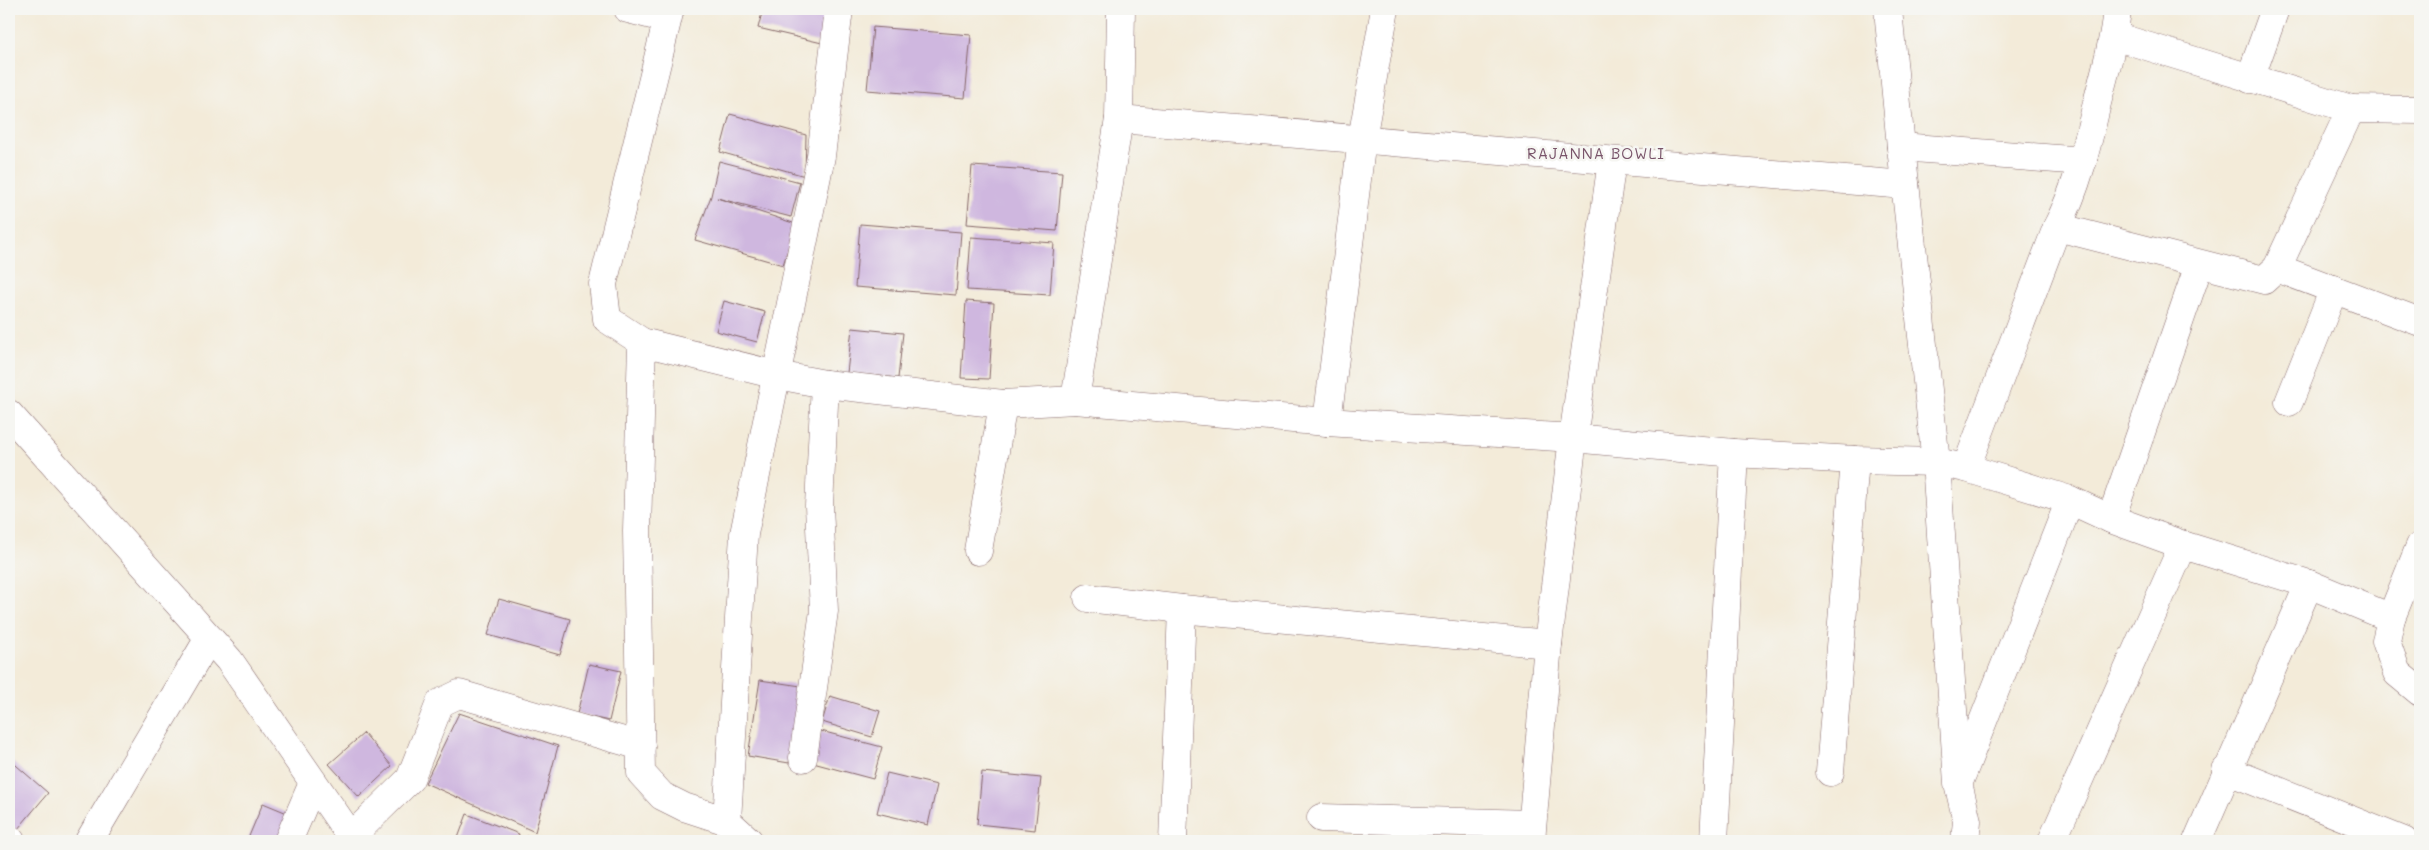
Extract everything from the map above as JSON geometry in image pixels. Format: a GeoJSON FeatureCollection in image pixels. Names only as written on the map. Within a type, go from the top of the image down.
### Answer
{"type":"FeatureCollection","features":[{"type":"Feature","properties":{"kind":"street"},"geometry":{"type":"LineString","coordinates":[[628,9],[669,14],[602,284],[607,319],[642,342],[777,376],[826,384],[1003,404],[1075,400],[1327,422],[1573,438],[1734,453],[1856,460],[1936,462],[1966,468],[2070,500],[2111,519],[2183,545],[2309,584],[2391,618]]}},
{"type":"Feature","properties":{"kind":"street"},"geometry":{"type":"LineString","coordinates":[[727,821],[744,534],[821,156],[838,9]]}},
{"type":"Feature","properties":{"kind":"street"},"geometry":{"type":"LineString","coordinates":[[1075,400],[1118,119],[1121,9]]}},
{"type":"Feature","properties":{"kind":"street"},"geometry":{"type":"LineString","coordinates":[[1327,422],[1362,139],[1385,9]]}},
{"type":"Feature","properties":{"kind":"street"},"geometry":{"type":"LineString","coordinates":[[1888,9],[1905,185],[1936,462],[1958,784],[1968,821],[1965,841]]}},
{"type":"Feature","properties":{"kind":"street"},"geometry":{"type":"LineString","coordinates":[[1966,468],[2057,227],[2070,201],[2083,161],[2114,36],[2117,9]]}},
{"type":"Feature","properties":{"kind":"street"},"geometry":{"type":"LineString","coordinates":[[2250,79],[2274,9]]}},
{"type":"Feature","properties":{"kind":"street"},"geometry":{"type":"LineString","coordinates":[[2114,36],[2350,109],[2420,110]]}},
{"type":"Feature","properties":{"kind":"street"},"geometry":{"type":"LineString","coordinates":[[2057,227],[2199,265],[2264,280],[2277,268],[2350,109]]}},
{"type":"Feature","properties":{"kind":"street"},"geometry":{"type":"LineString","coordinates":[[1118,119],[1905,185]]}},
{"type":"Feature","properties":{"kind":"street"},"geometry":{"type":"LineString","coordinates":[[1901,147],[2083,161]]}},
{"type":"Feature","properties":{"kind":"street"},"geometry":{"type":"LineString","coordinates":[[1321,818],[1531,832],[1548,644],[1573,438],[1612,161]]}},
{"type":"Feature","properties":{"kind":"street"},"geometry":{"type":"LineString","coordinates":[[2111,519],[2199,265]]}},
{"type":"Feature","properties":{"kind":"street"},"geometry":{"type":"LineString","coordinates":[[2277,268],[2420,322]]}},
{"type":"Feature","properties":{"kind":"street"},"geometry":{"type":"LineString","coordinates":[[2289,402],[2334,289]]}},
{"type":"Feature","properties":{"kind":"street"},"geometry":{"type":"LineString","coordinates":[[642,342],[637,531],[641,773],[662,796],[684,807],[727,821],[749,841]]}},
{"type":"Feature","properties":{"kind":"street"},"geometry":{"type":"LineString","coordinates":[[803,758],[824,611],[820,506],[826,384]]}},
{"type":"Feature","properties":{"kind":"street"},"geometry":{"type":"LineString","coordinates":[[978,551],[1003,404]]}},
{"type":"Feature","properties":{"kind":"street"},"geometry":{"type":"LineString","coordinates":[[9,414],[229,660],[353,839],[410,780],[440,703],[459,694],[641,746]]}},
{"type":"Feature","properties":{"kind":"street"},"geometry":{"type":"LineString","coordinates":[[1714,841],[1734,453]]}},
{"type":"Feature","properties":{"kind":"street"},"geometry":{"type":"LineString","coordinates":[[1830,772],[1856,460]]}},
{"type":"Feature","properties":{"kind":"street"},"geometry":{"type":"LineString","coordinates":[[1958,784],[2070,500]]}},
{"type":"Feature","properties":{"kind":"street"},"geometry":{"type":"LineString","coordinates":[[2052,841],[2183,545]]}},
{"type":"Feature","properties":{"kind":"street"},"geometry":{"type":"LineString","coordinates":[[2418,561],[2391,618],[2386,640],[2397,673],[2420,692]]}},
{"type":"Feature","properties":{"kind":"street"},"geometry":{"type":"LineString","coordinates":[[2198,841],[2226,770],[2309,584]]}},
{"type":"Feature","properties":{"kind":"street"},"geometry":{"type":"LineString","coordinates":[[1088,598],[1182,609],[1548,644]]}},
{"type":"Feature","properties":{"kind":"street"},"geometry":{"type":"LineString","coordinates":[[1173,841],[1182,609]]}},
{"type":"Feature","properties":{"kind":"street"},"geometry":{"type":"LineString","coordinates":[[88,841],[209,638]]}},
{"type":"Feature","properties":{"kind":"street"},"geometry":{"type":"LineString","coordinates":[[2226,770],[2404,841]]}},
{"type":"Feature","properties":{"kind":"street"},"geometry":{"type":"LineString","coordinates":[[288,841],[313,783]]}},
{"type":"Feature","properties":{"kind":"building"},"geometry":{"type":"Polygon","coordinates":[[[763,9],[830,9],[822,43],[758,28],[763,9]]]}},
{"type":"Feature","properties":{"kind":"building"},"geometry":{"type":"Polygon","coordinates":[[[873,27],[971,35],[965,98],[867,90],[873,27]]]}},
{"type":"Feature","properties":{"kind":"building"},"geometry":{"type":"Polygon","coordinates":[[[730,114],[806,135],[805,176],[720,152],[730,114]]]}},
{"type":"Feature","properties":{"kind":"building"},"geometry":{"type":"Polygon","coordinates":[[[719,161],[800,182],[791,217],[717,198],[796,224],[783,265],[695,240],[711,196],[719,161]]]}},
{"type":"Feature","properties":{"kind":"building"},"geometry":{"type":"Polygon","coordinates":[[[972,166],[1062,172],[1057,231],[967,224],[972,166]]]}},
{"type":"Feature","properties":{"kind":"building"},"geometry":{"type":"Polygon","coordinates":[[[860,224],[961,232],[956,295],[855,287],[860,224]]]}},
{"type":"Feature","properties":{"kind":"building"},"geometry":{"type":"Polygon","coordinates":[[[971,237],[1054,243],[1050,295],[967,290],[971,237]]]}},
{"type":"Feature","properties":{"kind":"building"},"geometry":{"type":"Polygon","coordinates":[[[724,301],[765,312],[757,342],[716,331],[724,301]]]}},
{"type":"Feature","properties":{"kind":"building"},"geometry":{"type":"Polygon","coordinates":[[[966,301],[994,303],[989,379],[961,378],[966,301]]]}},
{"type":"Feature","properties":{"kind":"building"},"geometry":{"type":"Polygon","coordinates":[[[852,328],[903,333],[898,378],[847,373],[852,328]]]}},
{"type":"Feature","properties":{"kind":"building"},"geometry":{"type":"Polygon","coordinates":[[[499,599],[570,619],[560,655],[488,635],[499,599]]]}},
{"type":"Feature","properties":{"kind":"building"},"geometry":{"type":"Polygon","coordinates":[[[589,664],[621,671],[609,721],[577,714],[589,664]]]}},
{"type":"Feature","properties":{"kind":"building"},"geometry":{"type":"Polygon","coordinates":[[[760,680],[801,686],[789,763],[748,756],[760,680]]]}},
{"type":"Feature","properties":{"kind":"building"},"geometry":{"type":"Polygon","coordinates":[[[830,696],[880,711],[872,737],[822,722],[830,696]]]}},
{"type":"Feature","properties":{"kind":"building"},"geometry":{"type":"Polygon","coordinates":[[[459,713],[558,746],[535,832],[425,783],[459,713]]]}},
{"type":"Feature","properties":{"kind":"building"},"geometry":{"type":"Polygon","coordinates":[[[821,731],[882,747],[873,779],[813,763],[821,731]]]}},
{"type":"Feature","properties":{"kind":"building"},"geometry":{"type":"Polygon","coordinates":[[[364,733],[392,766],[359,797],[329,764],[364,733]]]}},
{"type":"Feature","properties":{"kind":"building"},"geometry":{"type":"Polygon","coordinates":[[[9,759],[48,793],[17,830],[9,823],[9,759]]]}},
{"type":"Feature","properties":{"kind":"building"},"geometry":{"type":"Polygon","coordinates":[[[982,772],[1041,778],[1035,830],[977,824],[982,772]]]}},
{"type":"Feature","properties":{"kind":"building"},"geometry":{"type":"Polygon","coordinates":[[[887,773],[937,785],[928,825],[877,813],[887,773]]]}},
{"type":"Feature","properties":{"kind":"building"},"geometry":{"type":"Polygon","coordinates":[[[263,803],[292,815],[282,841],[247,841],[263,803]]]}},
{"type":"Feature","properties":{"kind":"building"},"geometry":{"type":"Polygon","coordinates":[[[467,814],[519,834],[517,841],[466,841],[458,838],[467,814]]]}},
{"type":"Feature","properties":{"kind":"building"},"geometry":{"type":"Polygon","coordinates":[[[527,836],[543,841],[525,841],[527,836]]]}},
{"type":"Feature","properties":{"kind":"district","name":"RAJANNA BOWLI"},"geometry":{"type":"Point","coordinates":[1596,153]}}]}
